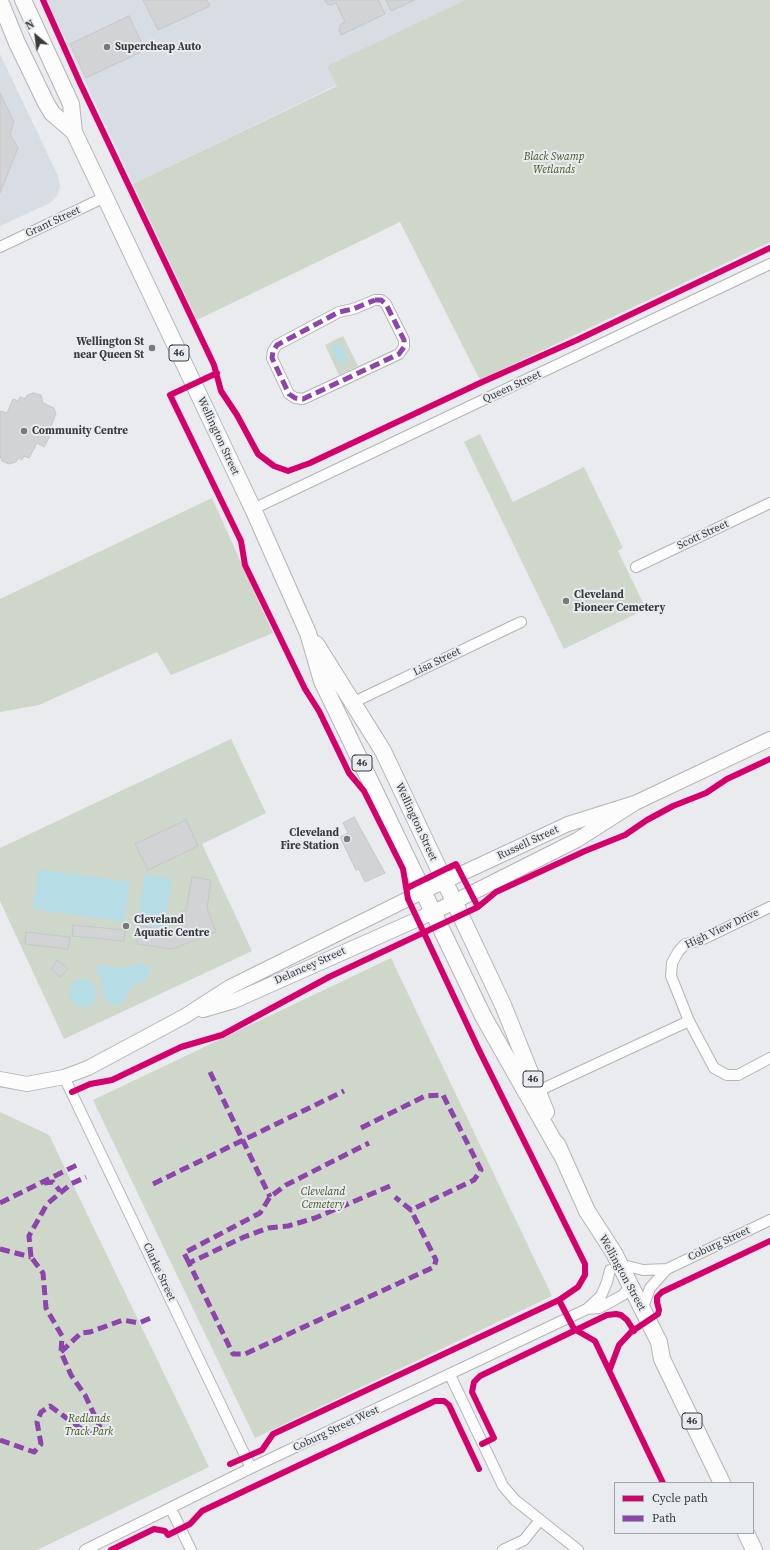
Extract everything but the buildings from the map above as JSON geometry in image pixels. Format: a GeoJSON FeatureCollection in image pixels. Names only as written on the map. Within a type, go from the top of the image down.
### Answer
{"type":"FeatureCollection","features":[{"type":"Feature","properties":{"kind":"main road","name":"Wellington Street"},"geometry":{"type":"LineString","coordinates":[[22,0],[71,104],[74,132],[253,509],[308,633],[322,681],[483,1016],[560,1154],[627,1291],[650,1348],[662,1359]]}},
{"type":"Feature","properties":{"kind":"main road","name":"Wellington Street"},"geometry":{"type":"LineString","coordinates":[[0,1],[17,43],[52,114],[74,132]]}},
{"type":"Feature","properties":{"kind":"main road","name":"Wellington Street"},"geometry":{"type":"LineString","coordinates":[[308,633],[382,751],[503,1005],[538,1091],[560,1154]]}},
{"type":"Feature","properties":{"kind":"main road","name":"Russell Street"},"geometry":{"type":"LineString","coordinates":[[434,912],[577,840],[635,803],[770,739]]}},
{"type":"Feature","properties":{"kind":"main road","name":"Russell Street"},"geometry":{"type":"LineString","coordinates":[[424,891],[568,824],[635,803]]}},
{"type":"Feature","properties":{"kind":"main road","name":"Delancey Street"},"geometry":{"type":"LineString","coordinates":[[0,1079],[27,1084],[64,1077],[88,1068],[185,1016],[230,987],[424,891]]}},
{"type":"Feature","properties":{"kind":"main road","name":"Delancey Street"},"geometry":{"type":"LineString","coordinates":[[185,1016],[234,1001],[434,912]]}},
{"type":"Feature","properties":{"kind":"main road","name":"Wellington Street"},"geometry":{"type":"LineString","coordinates":[[627,1291],[642,1310],[659,1342],[662,1359],[722,1482]]}},
{"type":"Feature","properties":{"kind":"main road"},"geometry":{"type":"LineString","coordinates":[[746,1534],[754,1550]]}},
{"type":"Feature","properties":{"kind":"street","name":"Grant Street"},"geometry":{"type":"LineString","coordinates":[[0,247],[106,197]]}},
{"type":"Feature","properties":{"kind":"street","name":"Queen Street"},"geometry":{"type":"LineString","coordinates":[[253,509],[770,264]]}},
{"type":"Feature","properties":{"kind":"street"},"geometry":{"type":"LineString","coordinates":[[374,300],[381,300],[386,304],[404,340],[404,347],[399,354],[351,377],[303,400],[295,398],[289,394],[272,358],[273,351],[277,344],[339,312],[353,309],[374,300]]}},
{"type":"Feature","properties":{"kind":"street","name":"Scott Street"},"geometry":{"type":"LineString","coordinates":[[636,567],[770,503]]}},
{"type":"Feature","properties":{"kind":"street","name":"Lisa Street"},"geometry":{"type":"LineString","coordinates":[[352,703],[521,622]]}},
{"type":"Feature","properties":{"kind":"street","name":"High View Drive"},"geometry":{"type":"LineString","coordinates":[[770,907],[699,941],[685,944],[678,952],[672,963],[671,976],[689,1021],[714,1068],[727,1075],[738,1075],[770,1058]]}},
{"type":"Feature","properties":{"kind":"street"},"geometry":{"type":"LineString","coordinates":[[538,1091],[689,1021]]}},
{"type":"Feature","properties":{"kind":"street","name":"Clarke Street"},"geometry":{"type":"LineString","coordinates":[[64,1077],[252,1468]]}},
{"type":"Feature","properties":{"kind":"street","name":"Coburg Street"},"geometry":{"type":"LineString","coordinates":[[642,1310],[650,1288],[667,1269],[770,1220]]}},
{"type":"Feature","properties":{"kind":"street","name":"Coburg Street West"},"geometry":{"type":"LineString","coordinates":[[85,1550],[252,1468],[450,1375],[587,1308],[601,1296],[615,1267]]}},
{"type":"Feature","properties":{"kind":"street","name":"Coburg Street"},"geometry":{"type":"LineString","coordinates":[[615,1267],[643,1270],[667,1269]]}},
{"type":"Feature","properties":{"kind":"street","name":"Coburg Street West"},"geometry":{"type":"LineString","coordinates":[[587,1308],[599,1308],[627,1291]]}},
{"type":"Feature","properties":{"kind":"street"},"geometry":{"type":"LineString","coordinates":[[450,1375],[503,1486],[515,1500],[578,1550]]}},
{"type":"Feature","properties":{"kind":"street"},"geometry":{"type":"LineString","coordinates":[[171,1509],[191,1550]]}},
{"type":"Feature","properties":{"kind":"street"},"geometry":{"type":"LineString","coordinates":[[503,1550],[524,1540],[540,1520]]}},
{"type":"Feature","properties":{"kind":"shaded area"},"geometry":{"type":"Polygon","coordinates":[[[47,0],[465,0],[328,66],[337,85],[133,184],[47,0]]]}},
{"type":"Feature","properties":{"kind":"shaded area"},"geometry":{"type":"Polygon","coordinates":[[[0,54],[58,176],[60,187],[57,196],[50,203],[0,226],[0,54]]]}},
{"type":"Feature","properties":{"kind":"green space","name":"Black Swamp Wetlands"},"geometry":{"type":"Polygon","coordinates":[[[465,0],[770,0],[770,242],[480,380],[400,222],[197,320],[133,184],[337,86],[327,66],[465,0]]]}},
{"type":"Feature","properties":{"kind":"green space"},"geometry":{"type":"Polygon","coordinates":[[[343,336],[358,366],[339,375],[325,345],[343,336]]]}},
{"type":"Feature","properties":{"kind":"green space"},"geometry":{"type":"Polygon","coordinates":[[[480,434],[513,502],[584,467],[623,548],[618,551],[646,609],[564,649],[464,442],[480,434]]]}},
{"type":"Feature","properties":{"kind":"green space"},"geometry":{"type":"Polygon","coordinates":[[[212,498],[273,633],[171,675],[157,652],[39,705],[0,712],[0,599],[212,498]]]}},
{"type":"Feature","properties":{"kind":"green space","name":"Cleveland Aquatic Centre"},"geometry":{"type":"Polygon","coordinates":[[[231,739],[266,813],[202,844],[252,951],[64,1039],[0,901],[0,848],[231,739]]]}},
{"type":"Feature","properties":{"kind":"green space","name":"Cleveland Cemetery"},"geometry":{"type":"Polygon","coordinates":[[[391,958],[552,1296],[255,1438],[93,1100],[391,958]]]}},
{"type":"Feature","properties":{"kind":"green space","name":"Redlands Track Park"},"geometry":{"type":"Polygon","coordinates":[[[0,1112],[49,1135],[209,1467],[37,1550],[0,1550],[0,1112]]]}},
{"type":"Feature","properties":{"kind":"water"},"geometry":{"type":"Polygon","coordinates":[[[336,343],[344,347],[347,361],[344,364],[339,363],[332,349],[332,345],[336,343]]]}},
{"type":"Feature","properties":{"kind":"water"},"geometry":{"type":"Polygon","coordinates":[[[38,869],[130,882],[124,922],[33,909],[38,869]]]}},
{"type":"Feature","properties":{"kind":"water"},"geometry":{"type":"Polygon","coordinates":[[[144,874],[172,878],[165,928],[137,924],[144,874]]]}},
{"type":"Feature","properties":{"kind":"water"},"geometry":{"type":"Polygon","coordinates":[[[141,963],[147,965],[150,972],[146,981],[132,986],[123,1003],[113,1006],[104,998],[102,981],[96,969],[100,965],[124,968],[141,963]]]}},
{"type":"Feature","properties":{"kind":"water"},"geometry":{"type":"Polygon","coordinates":[[[83,979],[89,980],[93,983],[96,987],[96,999],[93,1003],[89,1006],[83,1007],[77,1006],[73,1003],[70,999],[69,993],[70,987],[73,983],[77,980],[83,979]]]}},
{"type":"Feature","properties":{"kind":"marked path"},"geometry":{"type":"LineString","coordinates":[[375,300],[381,300],[386,304],[404,340],[404,347],[399,354],[303,399],[295,398],[289,394],[272,358],[273,351],[277,345],[339,312],[353,309],[375,300]]}},
{"type":"Feature","properties":{"kind":"marked path"},"geometry":{"type":"LineString","coordinates":[[210,1072],[270,1197]]}},
{"type":"Feature","properties":{"kind":"marked path"},"geometry":{"type":"LineString","coordinates":[[153,1184],[344,1091]]}},
{"type":"Feature","properties":{"kind":"marked path"},"geometry":{"type":"LineString","coordinates":[[361,1128],[425,1096],[443,1095],[481,1170],[474,1180],[411,1210],[395,1197]]}},
{"type":"Feature","properties":{"kind":"marked path"},"geometry":{"type":"LineString","coordinates":[[189,1263],[184,1253],[260,1213],[270,1197],[286,1185],[369,1143]]}},
{"type":"Feature","properties":{"kind":"marked path"},"geometry":{"type":"LineString","coordinates":[[0,1203],[79,1164]]}},
{"type":"Feature","properties":{"kind":"marked path"},"geometry":{"type":"LineString","coordinates":[[31,1257],[29,1236],[47,1204],[71,1184],[86,1177]]}},
{"type":"Feature","properties":{"kind":"marked path"},"geometry":{"type":"LineString","coordinates":[[44,1183],[53,1182],[60,1191]]}},
{"type":"Feature","properties":{"kind":"marked path"},"geometry":{"type":"LineString","coordinates":[[390,1186],[315,1218],[288,1226],[268,1228],[244,1237],[189,1263],[233,1354],[245,1354],[434,1267],[436,1260],[411,1210]]}},
{"type":"Feature","properties":{"kind":"marked path"},"geometry":{"type":"LineString","coordinates":[[0,1249],[31,1257]]}},
{"type":"Feature","properties":{"kind":"marked path"},"geometry":{"type":"LineString","coordinates":[[0,1440],[34,1452],[41,1444],[37,1422],[41,1412],[50,1406],[87,1433],[98,1433],[100,1427],[85,1395],[71,1375],[61,1352],[62,1336],[46,1308],[43,1273],[31,1257]]}},
{"type":"Feature","properties":{"kind":"marked path"},"geometry":{"type":"LineString","coordinates":[[61,1352],[81,1333],[90,1332],[123,1320],[139,1323],[153,1317]]}},
{"type":"Feature","properties":{"kind":"cycle path"},"geometry":{"type":"LineString","coordinates":[[43,0],[80,83],[214,365],[221,391],[237,415],[258,454],[274,466],[288,471],[310,463],[480,383],[577,340],[770,248]]}},
{"type":"Feature","properties":{"kind":"cycle path"},"geometry":{"type":"LineString","coordinates":[[217,373],[170,395],[241,541],[245,565],[305,689],[319,711],[349,773],[364,791],[403,869],[408,899],[479,1050],[585,1264],[585,1275],[578,1287],[559,1300],[273,1434],[262,1450],[230,1464]]}},
{"type":"Feature","properties":{"kind":"cycle path"},"geometry":{"type":"LineString","coordinates":[[478,907],[496,892],[585,851],[625,835],[647,820],[673,806],[706,793],[727,779],[770,759]]}},
{"type":"Feature","properties":{"kind":"cycle path"},"geometry":{"type":"LineString","coordinates":[[72,1092],[90,1084],[112,1080],[181,1047],[222,1035],[329,977],[478,907],[456,864],[407,888]]}},
{"type":"Feature","properties":{"kind":"cycle path"},"geometry":{"type":"LineString","coordinates":[[610,1369],[619,1345],[631,1332],[658,1314],[659,1310],[657,1297],[662,1292],[770,1241]]}},
{"type":"Feature","properties":{"kind":"cycle path"},"geometry":{"type":"LineString","coordinates":[[559,1300],[574,1329],[595,1341],[663,1482]]}},
{"type":"Feature","properties":{"kind":"cycle path"},"geometry":{"type":"LineString","coordinates":[[482,1444],[494,1438],[472,1392],[474,1382],[480,1376],[607,1315],[621,1315],[627,1320],[634,1331]]}},
{"type":"Feature","properties":{"kind":"cycle path"},"geometry":{"type":"LineString","coordinates":[[111,1550],[154,1529],[165,1531],[168,1535],[190,1524],[202,1511],[435,1401],[444,1401],[449,1405],[479,1469]]}},
{"type":"Feature","properties":{"kind":"place","name":"Supercheap Auto"},"geometry":{"type":"Point","coordinates":[107,47]}},
{"type":"Feature","properties":{"kind":"place","name":"Wellington St near Queen St"},"geometry":{"type":"Point","coordinates":[152,348]}},
{"type":"Feature","properties":{"kind":"place","name":"Community Centre"},"geometry":{"type":"Point","coordinates":[24,431]}},
{"type":"Feature","properties":{"kind":"place","name":"Cleveland Pioneer Cemetery"},"geometry":{"type":"Point","coordinates":[566,601]}},
{"type":"Feature","properties":{"kind":"place","name":"Cleveland Fire Station"},"geometry":{"type":"Point","coordinates":[347,839]}},
{"type":"Feature","properties":{"kind":"place","name":"Cleveland Aquatic Centre"},"geometry":{"type":"Point","coordinates":[126,926]}}]}
